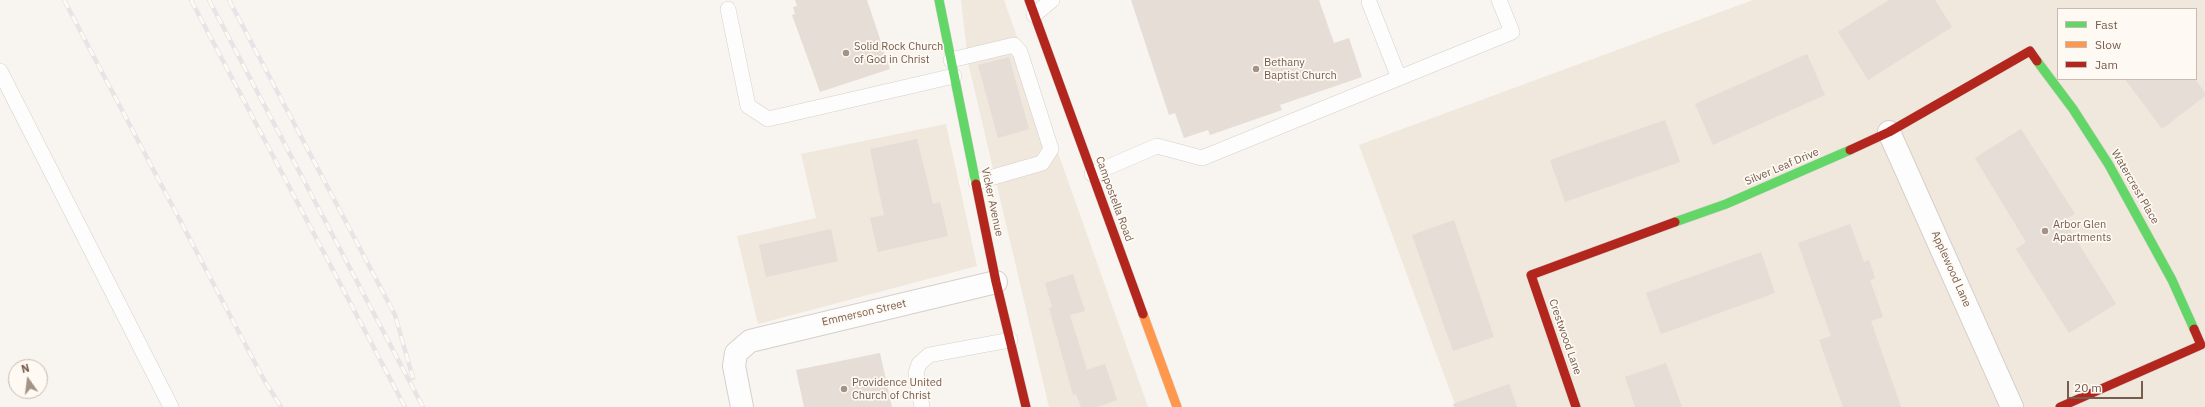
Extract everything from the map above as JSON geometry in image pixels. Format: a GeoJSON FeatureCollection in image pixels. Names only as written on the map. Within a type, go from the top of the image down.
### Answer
{"type":"FeatureCollection","features":[{"type":"Feature","properties":{"kind":"street","name":"Vicker Avenue"},"geometry":{"type":"LineString","coordinates":[[940,0],[996,282],[1026,407]]}},
{"type":"Feature","properties":{"kind":"street","name":"Campostella Road"},"geometry":{"type":"LineString","coordinates":[[1029,0],[1177,407]]}},
{"type":"Feature","properties":{"kind":"street","name":"Silver Leaf Drive"},"geometry":{"type":"LineString","coordinates":[[1531,275],[1726,204],[1808,170],[1889,132],[2030,51]]}},
{"type":"Feature","properties":{"kind":"street","name":"Watercrest Place"},"geometry":{"type":"LineString","coordinates":[[2030,51],[2073,109],[2109,165],[2159,255],[2201,345],[2060,407]]}},
{"type":"Feature","properties":{"kind":"street","name":"Applewood Lane"},"geometry":{"type":"LineString","coordinates":[[1889,132],[2012,407]]}},
{"type":"Feature","properties":{"kind":"street","name":"Crestwood Lane"},"geometry":{"type":"LineString","coordinates":[[1531,275],[1576,407]]}},
{"type":"Feature","properties":{"kind":"street","name":"Emmerson Street"},"geometry":{"type":"LineString","coordinates":[[742,407],[734,366],[736,353],[750,341],[996,282]]}},
{"type":"Feature","properties":{"kind":"lane"},"geometry":{"type":"LineString","coordinates":[[1034,15],[1052,0]]}},
{"type":"Feature","properties":{"kind":"lane"},"geometry":{"type":"LineString","coordinates":[[1092,174],[1157,146],[1202,158],[1512,32],[1499,0]]}},
{"type":"Feature","properties":{"kind":"lane"},"geometry":{"type":"LineString","coordinates":[[1372,1],[1399,78]]}},
{"type":"Feature","properties":{"kind":"lane"},"geometry":{"type":"LineString","coordinates":[[728,9],[748,106],[768,119],[954,76]]}},
{"type":"Feature","properties":{"kind":"lane"},"geometry":{"type":"LineString","coordinates":[[951,60],[1014,45],[1020,52],[1051,149],[1042,163],[976,182]]}},
{"type":"Feature","properties":{"kind":"lane"},"geometry":{"type":"LineString","coordinates":[[0,71],[171,407]]}},
{"type":"Feature","properties":{"kind":"lane"},"geometry":{"type":"LineString","coordinates":[[922,407],[916,373],[919,364],[929,355],[1010,340]]}},
{"type":"Feature","properties":{"kind":"shaded area"},"geometry":{"type":"Polygon","coordinates":[[[961,0],[1004,0],[1148,407],[1049,407],[968,62],[961,0]]]}},
{"type":"Feature","properties":{"kind":"shaded area"},"geometry":{"type":"Polygon","coordinates":[[[1753,0],[2205,0],[2205,407],[1456,407],[1359,145],[1753,0]]]}},
{"type":"Feature","properties":{"kind":"shaded area"},"geometry":{"type":"Polygon","coordinates":[[[946,124],[977,266],[758,324],[737,236],[816,218],[801,154],[946,124]]]}},
{"type":"Feature","properties":{"kind":"building","name":"Solid Rock Church of God in Christ"},"geometry":{"type":"Polygon","coordinates":[[[795,0],[867,0],[890,69],[820,92],[792,15],[795,14],[793,7],[797,6],[795,0]]]}},
{"type":"Feature","properties":{"kind":"building","name":"Bethany Baptist Church"},"geometry":{"type":"Polygon","coordinates":[[[1131,0],[1319,0],[1334,43],[1349,38],[1362,77],[1280,105],[1282,110],[1210,135],[1208,130],[1184,138],[1175,113],[1169,115],[1131,0]]]}},
{"type":"Feature","properties":{"kind":"building"},"geometry":{"type":"Polygon","coordinates":[[[1889,0],[1935,0],[1952,27],[1868,80],[1838,32],[1889,0]]]}},
{"type":"Feature","properties":{"kind":"building"},"geometry":{"type":"Polygon","coordinates":[[[1807,54],[1825,95],[1713,145],[1695,104],[1807,54]]]}},
{"type":"Feature","properties":{"kind":"building"},"geometry":{"type":"Polygon","coordinates":[[[1009,57],[1029,129],[998,138],[978,65],[1009,57]]]}},
{"type":"Feature","properties":{"kind":"building"},"geometry":{"type":"Polygon","coordinates":[[[2126,80],[2196,80],[2205,93],[2205,96],[2162,129],[2126,80]]]}},
{"type":"Feature","properties":{"kind":"building"},"geometry":{"type":"Polygon","coordinates":[[[1665,120],[1680,162],[1565,202],[1550,160],[1665,120]]]}},
{"type":"Feature","properties":{"kind":"building","name":"Arbor Glen Apartments"},"geometry":{"type":"Polygon","coordinates":[[[2021,129],[2075,214],[2064,220],[2116,304],[2069,333],[2016,249],[2026,242],[1975,158],[2021,129]]]}},
{"type":"Feature","properties":{"kind":"building"},"geometry":{"type":"Polygon","coordinates":[[[917,139],[933,204],[940,202],[948,236],[878,252],[870,218],[884,215],[870,149],[917,139]]]}},
{"type":"Feature","properties":{"kind":"building"},"geometry":{"type":"Polygon","coordinates":[[[1454,220],[1494,337],[1453,351],[1412,235],[1454,220]]]}},
{"type":"Feature","properties":{"kind":"building"},"geometry":{"type":"Polygon","coordinates":[[[1850,224],[1864,262],[1869,260],[1875,278],[1870,280],[1883,317],[1871,321],[1901,407],[1843,407],[1819,340],[1831,336],[1798,243],[1850,224]]]}},
{"type":"Feature","properties":{"kind":"building"},"geometry":{"type":"Polygon","coordinates":[[[831,229],[838,261],[766,277],[759,245],[831,229]]]}},
{"type":"Feature","properties":{"kind":"building"},"geometry":{"type":"Polygon","coordinates":[[[1761,252],[1775,293],[1661,334],[1646,293],[1761,252]]]}},
{"type":"Feature","properties":{"kind":"building"},"geometry":{"type":"Polygon","coordinates":[[[1073,274],[1085,311],[1070,315],[1087,370],[1105,364],[1117,400],[1097,407],[1081,407],[1076,394],[1073,395],[1049,308],[1052,307],[1045,283],[1073,274]]]}},
{"type":"Feature","properties":{"kind":"building","name":"Providence United Church of Christ"},"geometry":{"type":"Polygon","coordinates":[[[880,353],[892,407],[804,407],[796,370],[880,353]]]}},
{"type":"Feature","properties":{"kind":"building"},"geometry":{"type":"Polygon","coordinates":[[[1666,363],[1682,407],[1635,407],[1625,377],[1666,363]]]}},
{"type":"Feature","properties":{"kind":"building"},"geometry":{"type":"Polygon","coordinates":[[[1509,384],[1517,407],[1454,407],[1453,404],[1509,384]]]}},
{"type":"Feature","properties":{"kind":"railway"},"geometry":{"type":"LineString","coordinates":[[64,0],[263,378],[281,407]]}},
{"type":"Feature","properties":{"kind":"railway"},"geometry":{"type":"LineString","coordinates":[[191,0],[405,407]]}},
{"type":"Feature","properties":{"kind":"railway"},"geometry":{"type":"LineString","coordinates":[[209,0],[423,407]]}},
{"type":"Feature","properties":{"kind":"railway"},"geometry":{"type":"LineString","coordinates":[[229,0],[395,315],[413,378]]}},
{"type":"Feature","properties":{"kind":"traffic: fast"},"geometry":{"type":"LineString","coordinates":[[939,0],[976,184]]}},
{"type":"Feature","properties":{"kind":"traffic: fast"},"geometry":{"type":"LineString","coordinates":[[2037,61],[2073,109],[2109,165],[2172,280],[2194,329]]}},
{"type":"Feature","properties":{"kind":"traffic: fast"},"geometry":{"type":"LineString","coordinates":[[1675,222],[1726,204],[1850,150]]}},
{"type":"Feature","properties":{"kind":"traffic: slow"},"geometry":{"type":"LineString","coordinates":[[1143,314],[1177,407]]}},
{"type":"Feature","properties":{"kind":"traffic: jam"},"geometry":{"type":"LineString","coordinates":[[1029,0],[1143,314]]}},
{"type":"Feature","properties":{"kind":"traffic: jam"},"geometry":{"type":"LineString","coordinates":[[1850,150],[1889,132],[2030,51],[2037,61]]}},
{"type":"Feature","properties":{"kind":"traffic: jam"},"geometry":{"type":"LineString","coordinates":[[976,184],[996,282],[1026,407]]}},
{"type":"Feature","properties":{"kind":"traffic: jam"},"geometry":{"type":"LineString","coordinates":[[1576,407],[1531,275],[1675,222]]}},
{"type":"Feature","properties":{"kind":"traffic: jam"},"geometry":{"type":"LineString","coordinates":[[2060,407],[2201,345],[2194,329]]}},
{"type":"Feature","properties":{"kind":"place","name":"Solid Rock Church of God in Christ"},"geometry":{"type":"Point","coordinates":[846,53]}},
{"type":"Feature","properties":{"kind":"place","name":"Bethany Baptist Church"},"geometry":{"type":"Point","coordinates":[1256,69]}},
{"type":"Feature","properties":{"kind":"place","name":"Arbor Glen Apartments"},"geometry":{"type":"Point","coordinates":[2045,231]}},
{"type":"Feature","properties":{"kind":"place","name":"Providence United Church of Christ"},"geometry":{"type":"Point","coordinates":[844,389]}}]}
